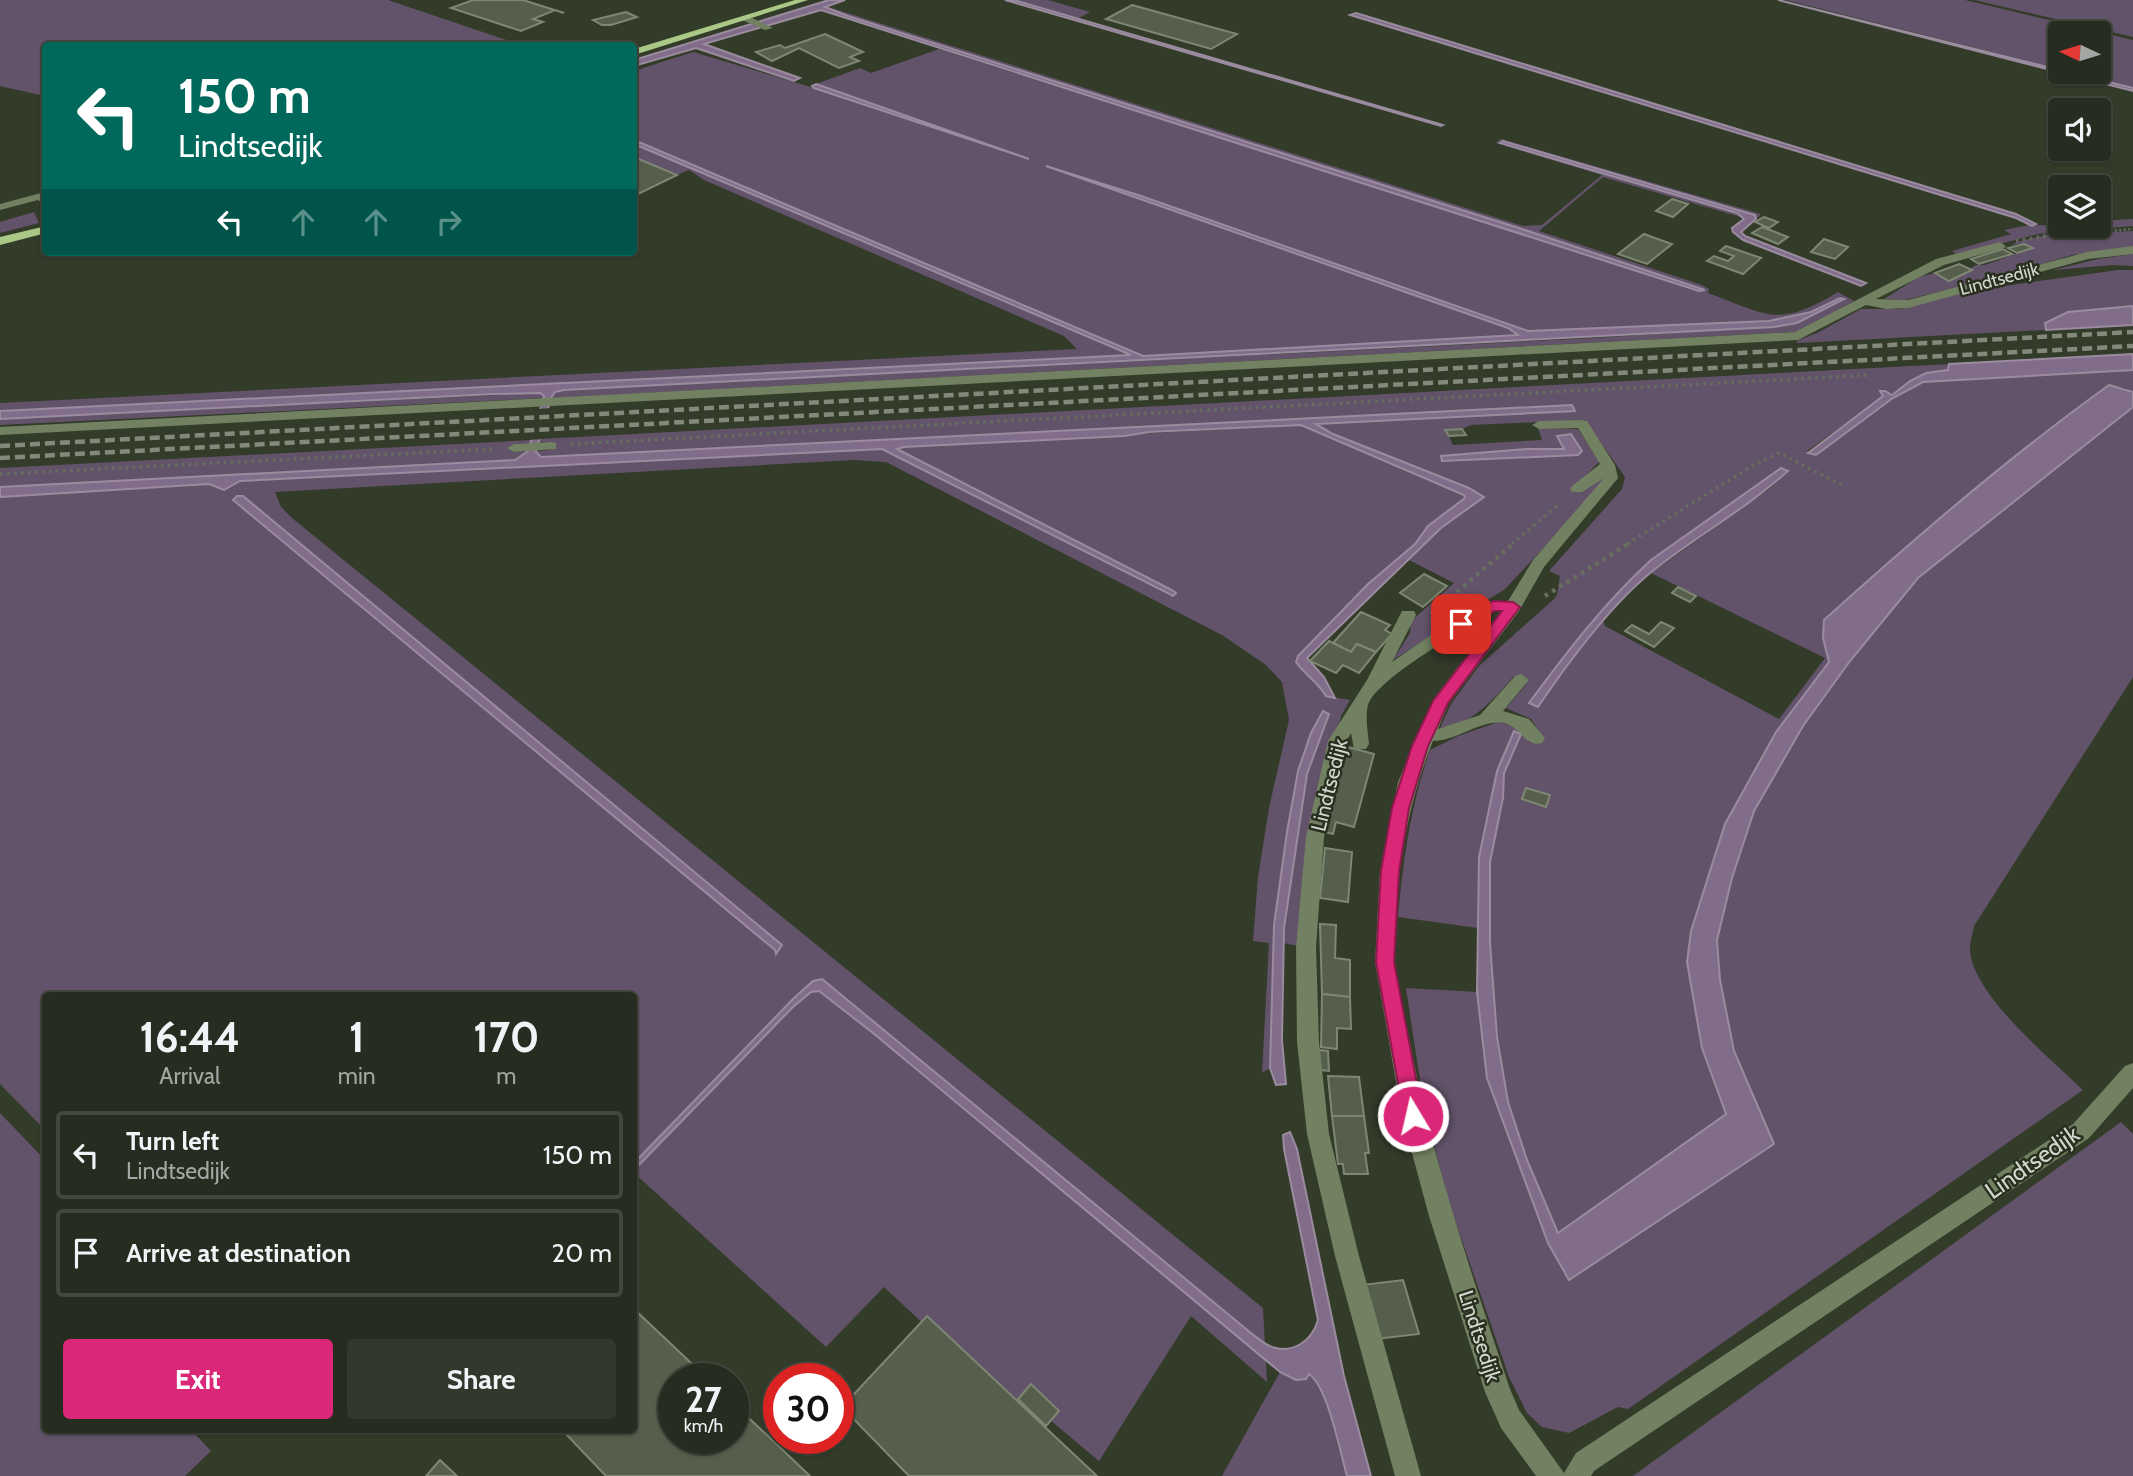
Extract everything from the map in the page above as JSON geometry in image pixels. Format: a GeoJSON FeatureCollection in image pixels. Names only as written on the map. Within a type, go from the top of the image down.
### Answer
{"type":"FeatureCollection","features":[{"type":"Feature","properties":{"kind":"main road"},"geometry":{"type":"LineString","coordinates":[[637,51],[758,24],[804,0]]}},
{"type":"Feature","properties":{"kind":"main road"},"geometry":{"type":"LineString","coordinates":[[0,242],[42,230]]}},
{"type":"Feature","properties":{"kind":"street"},"geometry":{"type":"LineString","coordinates":[[0,207],[42,199]]}},
{"type":"Feature","properties":{"kind":"street"},"geometry":{"type":"LineString","coordinates":[[0,431],[1798,336],[1896,282],[1940,262],[2000,246]]}},
{"type":"Feature","properties":{"kind":"street","name":"Lindtsedijk"},"geometry":{"type":"LineString","coordinates":[[1865,301],[1886,305],[1908,304],[2074,259],[2133,250]]}},
{"type":"Feature","properties":{"kind":"street"},"geometry":{"type":"LineString","coordinates":[[1513,607],[1538,564],[1611,478],[1608,465],[1581,424],[1539,425]]}},
{"type":"Feature","properties":{"kind":"street"},"geometry":{"type":"LineString","coordinates":[[514,448],[551,446]]}},
{"type":"Feature","properties":{"kind":"street"},"geometry":{"type":"LineString","coordinates":[[1577,489],[1608,465]]}},
{"type":"Feature","properties":{"kind":"street","name":"Lindtsedijk"},"geometry":{"type":"LineString","coordinates":[[1408,1476],[1347,1256],[1318,1134],[1308,1042],[1306,947],[1315,836],[1337,741],[1373,684],[1435,640],[1493,606],[1513,607]]}},
{"type":"Feature","properties":{"kind":"street","name":"Lindtsedijk"},"geometry":{"type":"LineString","coordinates":[[1513,607],[1441,701],[1407,782],[1395,838],[1386,915],[1385,962],[1413,1116],[1453,1254],[1498,1392],[1510,1419],[1552,1476]]}},
{"type":"Feature","properties":{"kind":"street"},"geometry":{"type":"LineString","coordinates":[[1373,684],[1407,624]]}},
{"type":"Feature","properties":{"kind":"street"},"geometry":{"type":"LineString","coordinates":[[1487,717],[1521,680]]}},
{"type":"Feature","properties":{"kind":"street"},"geometry":{"type":"LineString","coordinates":[[1359,704],[1360,744]]}},
{"type":"Feature","properties":{"kind":"street"},"geometry":{"type":"LineString","coordinates":[[1425,735],[1439,736],[1487,717],[1500,715],[1516,720],[1536,738]]}},
{"type":"Feature","properties":{"kind":"street","name":"Lindtsedijk"},"geometry":{"type":"LineString","coordinates":[[1576,1476],[1585,1462],[2081,1130],[2133,1073]]}},
{"type":"Feature","properties":{"kind":"path"},"geometry":{"type":"LineString","coordinates":[[2000,246],[2050,234],[2133,229]]}},
{"type":"Feature","properties":{"kind":"path"},"geometry":{"type":"LineString","coordinates":[[551,446],[1870,374]]}},
{"type":"Feature","properties":{"kind":"path"},"geometry":{"type":"LineString","coordinates":[[0,474],[514,448]]}},
{"type":"Feature","properties":{"kind":"path"},"geometry":{"type":"LineString","coordinates":[[1513,607],[1555,591],[1752,466],[1779,453],[1842,485]]}},
{"type":"Feature","properties":{"kind":"path"},"geometry":{"type":"LineString","coordinates":[[1407,624],[1434,612],[1577,489]]}},
{"type":"Feature","properties":{"kind":"shaded area"},"geometry":{"type":"Polygon","coordinates":[[[0,0],[388,0],[512,42],[42,42],[42,95],[0,86],[0,0]]]}},
{"type":"Feature","properties":{"kind":"shaded area"},"geometry":{"type":"Polygon","coordinates":[[[829,0],[845,0],[825,7],[1705,290],[1699,291],[821,10],[704,44],[800,78],[794,81],[696,48],[637,65],[637,59],[829,0]]]}},
{"type":"Feature","properties":{"kind":"shaded area"},"geometry":{"type":"Polygon","coordinates":[[[1005,0],[1014,0],[1443,125],[1441,126],[1005,0]]]}},
{"type":"Feature","properties":{"kind":"shaded area"},"geometry":{"type":"Polygon","coordinates":[[[1017,0],[1048,0],[1090,12],[1079,18],[1017,0]]]}},
{"type":"Feature","properties":{"kind":"shaded area"},"geometry":{"type":"Polygon","coordinates":[[[1778,0],[2048,67],[2048,69],[1778,0]]]}},
{"type":"Feature","properties":{"kind":"shaded area"},"geometry":{"type":"Polygon","coordinates":[[[1786,0],[1965,0],[2053,21],[2048,21],[2048,66],[1786,0]]]}},
{"type":"Feature","properties":{"kind":"shaded area"},"geometry":{"type":"Polygon","coordinates":[[[1974,0],[2133,0],[2133,37],[2111,32],[2111,21],[2064,21],[1974,0]]]}},
{"type":"Feature","properties":{"kind":"shaded area"},"geometry":{"type":"Polygon","coordinates":[[[825,6],[1523,226],[1542,225],[1602,175],[1496,143],[1501,139],[1761,214],[1757,218],[1501,144],[1728,210],[1744,218],[1603,177],[1539,231],[1702,285],[1709,289],[1708,293],[1746,308],[1774,315],[1801,311],[1838,292],[1854,301],[1796,334],[1793,332],[551,398],[555,392],[564,390],[1595,338],[1791,325],[1843,299],[1811,312],[1769,321],[1528,331],[1141,196],[1046,166],[1508,328],[1518,335],[1143,356],[637,141],[637,70],[693,52],[814,88],[1028,160],[816,84],[860,68],[871,73],[939,49],[1699,291],[1704,290],[1522,229],[827,9],[825,6]]]}},
{"type":"Feature","properties":{"kind":"shaded area"},"geometry":{"type":"Polygon","coordinates":[[[1356,13],[2016,214],[2036,224],[2032,226],[2016,218],[1350,15],[1356,13]]]}},
{"type":"Feature","properties":{"kind":"shaded area"},"geometry":{"type":"Polygon","coordinates":[[[2111,35],[2133,40],[2133,88],[2111,82],[2111,35]]]}},
{"type":"Feature","properties":{"kind":"shaded area"},"geometry":{"type":"Polygon","coordinates":[[[2111,83],[2133,88],[2133,91],[2106,84],[2111,83]]]}},
{"type":"Feature","properties":{"kind":"shaded area"},"geometry":{"type":"Polygon","coordinates":[[[816,84],[1029,159],[812,86],[816,84]]]}},
{"type":"Feature","properties":{"kind":"shaded area"},"geometry":{"type":"Polygon","coordinates":[[[637,141],[1143,356],[1518,335],[1508,328],[1046,166],[1141,196],[1528,331],[1769,321],[1811,312],[1840,298],[1844,299],[1797,323],[1774,327],[564,390],[555,392],[551,398],[536,452],[541,457],[1572,405],[1575,411],[1316,424],[1333,434],[1469,488],[1484,497],[1441,528],[1307,658],[1324,677],[1335,698],[1326,696],[1300,667],[1296,662],[1298,656],[1368,584],[1415,544],[1428,526],[1465,498],[1464,495],[1301,425],[897,449],[1172,590],[1176,593],[1173,596],[882,449],[240,481],[224,490],[209,484],[0,497],[0,487],[515,460],[528,451],[544,396],[540,393],[494,394],[0,419],[0,411],[1131,355],[637,145],[637,141]]]}},
{"type":"Feature","properties":{"kind":"shaded area"},"geometry":{"type":"Polygon","coordinates":[[[1503,141],[1755,215],[1756,219],[1741,232],[1745,236],[1866,283],[1861,286],[1743,240],[1732,228],[1744,219],[1737,213],[1500,143],[1503,141]]]}},
{"type":"Feature","properties":{"kind":"shaded area"},"geometry":{"type":"Polygon","coordinates":[[[637,145],[1131,355],[0,411],[0,403],[1077,349],[1064,336],[704,180],[689,170],[677,175],[637,158],[637,145]]]}},
{"type":"Feature","properties":{"kind":"shaded area"},"geometry":{"type":"Polygon","coordinates":[[[34,212],[39,223],[0,233],[0,222],[34,212]]]}},
{"type":"Feature","properties":{"kind":"shaded area"},"geometry":{"type":"Polygon","coordinates":[[[2133,219],[2133,226],[2111,228],[2111,220],[2133,219]]]}},
{"type":"Feature","properties":{"kind":"shaded area"},"geometry":{"type":"Polygon","coordinates":[[[2029,225],[2048,225],[2048,233],[1958,255],[1952,251],[2011,234],[2004,230],[2029,225]]]}},
{"type":"Feature","properties":{"kind":"shaded area"},"geometry":{"type":"Polygon","coordinates":[[[2133,231],[2133,247],[2072,255],[1905,300],[1884,299],[1919,277],[1935,273],[1950,281],[1976,265],[1985,265],[2032,248],[2024,244],[2010,245],[2024,240],[2048,236],[2048,238],[2111,238],[2111,232],[2133,231]]]}},
{"type":"Feature","properties":{"kind":"shaded area"},"geometry":{"type":"Polygon","coordinates":[[[2133,254],[2133,266],[2053,270],[2098,259],[2133,254]]]}},
{"type":"Feature","properties":{"kind":"shaded area"},"geometry":{"type":"Polygon","coordinates":[[[2133,270],[2133,306],[2068,312],[2045,323],[2045,330],[1796,341],[1861,309],[1901,309],[1969,291],[2133,270]]]}},
{"type":"Feature","properties":{"kind":"shaded area"},"geometry":{"type":"Polygon","coordinates":[[[2133,306],[2133,325],[2046,330],[2045,323],[2068,312],[2133,306]]]}},
{"type":"Feature","properties":{"kind":"shaded area"},"geometry":{"type":"Polygon","coordinates":[[[2133,354],[2133,370],[1923,382],[1893,398],[1816,455],[1808,453],[1883,396],[1880,391],[1892,395],[1926,373],[1948,370],[1949,364],[2133,354]]]}},
{"type":"Feature","properties":{"kind":"shaded area"},"geometry":{"type":"Polygon","coordinates":[[[1949,364],[1948,370],[1914,379],[1884,396],[1807,451],[1816,455],[1893,399],[1923,382],[2133,370],[2133,392],[2122,387],[1823,638],[1829,662],[1776,732],[1725,824],[1702,1048],[1726,1114],[1558,1233],[1527,1160],[1508,1102],[1497,1037],[1490,943],[1490,862],[1503,798],[1504,773],[1521,734],[1514,732],[1497,771],[1479,857],[1478,928],[1398,917],[1409,832],[1430,750],[1458,736],[1498,722],[1539,731],[1531,719],[1506,708],[1527,683],[1514,676],[1482,709],[1462,722],[1440,728],[1451,704],[1479,666],[1557,595],[1560,576],[1549,571],[1622,489],[1625,477],[1585,420],[1471,425],[1462,429],[1446,430],[1453,445],[1542,440],[1538,428],[1578,429],[1599,462],[1574,487],[1605,477],[1592,496],[1505,589],[1393,660],[1410,633],[1411,621],[1454,583],[1409,560],[1441,528],[1483,497],[1469,488],[1333,434],[1316,424],[1574,411],[1572,405],[541,457],[536,454],[537,451],[550,450],[552,442],[539,442],[540,439],[1949,364]],[[1788,472],[1651,560],[1601,612],[1605,626],[1779,719],[1825,658],[1651,573],[1769,489],[1788,472]]]}},
{"type":"Feature","properties":{"kind":"shaded area"},"geometry":{"type":"Polygon","coordinates":[[[2109,385],[2133,392],[2133,407],[1918,578],[1850,661],[1803,726],[1754,811],[1732,878],[1717,940],[1720,980],[1734,1051],[1774,1144],[1569,1280],[1548,1243],[1487,1078],[1477,992],[1479,857],[1497,771],[1514,731],[1521,734],[1504,773],[1503,798],[1490,862],[1490,943],[1497,1037],[1508,1102],[1527,1160],[1558,1233],[1726,1114],[1702,1048],[1687,962],[1691,931],[1725,824],[1776,732],[1829,662],[1823,638],[1824,620],[1964,498],[2035,440],[2109,385]]]}},
{"type":"Feature","properties":{"kind":"shaded area"},"geometry":{"type":"Polygon","coordinates":[[[544,394],[544,398],[0,425],[0,419],[544,394]]]}},
{"type":"Feature","properties":{"kind":"shaded area"},"geometry":{"type":"Polygon","coordinates":[[[2133,407],[2133,677],[1974,926],[1970,945],[1974,966],[1997,1005],[2083,1090],[1628,1409],[1618,1407],[1569,1433],[1542,1427],[1527,1413],[1509,1377],[1447,1197],[1422,1094],[1406,988],[1477,992],[1487,1078],[1548,1243],[1569,1280],[1774,1144],[1734,1051],[1720,980],[1717,940],[1732,878],[1754,811],[1803,726],[1850,661],[1918,578],[2133,407]]]}},
{"type":"Feature","properties":{"kind":"shaded area"},"geometry":{"type":"Polygon","coordinates":[[[1301,425],[1464,495],[1465,498],[1428,526],[1415,544],[1368,584],[1296,662],[1326,696],[1350,700],[1341,716],[1299,946],[1283,943],[1284,928],[1307,774],[1328,714],[1293,795],[1274,925],[1270,1068],[1262,1073],[1269,943],[1253,941],[1258,877],[1269,808],[1289,720],[1282,682],[1266,665],[1222,635],[886,462],[854,460],[275,492],[281,507],[292,518],[1263,1308],[1267,1382],[1191,1316],[1099,1461],[1050,1420],[1022,1416],[884,1287],[826,1347],[637,1176],[637,992],[42,992],[42,1127],[0,1084],[0,497],[209,484],[229,486],[240,481],[882,449],[1170,596],[1172,590],[896,450],[904,447],[1301,425]]]}},
{"type":"Feature","properties":{"kind":"shaded area"},"geometry":{"type":"Polygon","coordinates":[[[1571,434],[1582,451],[1578,455],[1442,461],[1441,456],[1527,449],[1564,449],[1557,436],[1571,434]]]}},
{"type":"Feature","properties":{"kind":"shaded area"},"geometry":{"type":"Polygon","coordinates":[[[532,440],[531,443],[515,444],[513,452],[528,451],[515,460],[0,487],[0,468],[532,440]]]}},
{"type":"Feature","properties":{"kind":"shaded area"},"geometry":{"type":"Polygon","coordinates":[[[1781,468],[1788,471],[1642,580],[1593,632],[1538,707],[1529,703],[1571,647],[1651,560],[1781,468]]]}},
{"type":"Feature","properties":{"kind":"shaded area"},"geometry":{"type":"Polygon","coordinates":[[[237,496],[243,496],[782,945],[776,954],[775,950],[233,500],[237,496]]]}},
{"type":"Feature","properties":{"kind":"shaded area"},"geometry":{"type":"Polygon","coordinates":[[[1323,711],[1329,714],[1307,774],[1284,928],[1282,1040],[1286,1084],[1276,1085],[1270,1068],[1274,925],[1298,771],[1311,733],[1323,711]]]}},
{"type":"Feature","properties":{"kind":"shaded area"},"geometry":{"type":"Polygon","coordinates":[[[822,979],[1255,1337],[1280,1349],[1301,1344],[1311,1334],[1318,1320],[1284,1149],[1283,1135],[1290,1132],[1297,1149],[1344,1376],[1371,1476],[1347,1476],[1328,1406],[1316,1381],[1309,1374],[1306,1379],[1296,1380],[1280,1372],[819,991],[811,992],[793,1007],[637,1167],[637,1160],[813,981],[822,979]]]}},
{"type":"Feature","properties":{"kind":"shaded area"},"geometry":{"type":"Polygon","coordinates":[[[0,1113],[42,1157],[42,1433],[194,1433],[211,1451],[185,1476],[0,1476],[0,1113]]]}},
{"type":"Feature","properties":{"kind":"shaded area"},"geometry":{"type":"Polygon","coordinates":[[[2121,1122],[2133,1134],[2133,1476],[1633,1476],[2121,1122]]]}},
{"type":"Feature","properties":{"kind":"shaded area"},"geometry":{"type":"Polygon","coordinates":[[[1280,1372],[1296,1380],[1309,1374],[1316,1381],[1328,1406],[1347,1476],[1222,1476],[1280,1372]]]}},
{"type":"Feature","properties":{"kind":"pier"},"geometry":{"type":"Polygon","coordinates":[[[551,408],[543,439],[528,440],[537,409],[551,408]]]}},
{"type":"Feature","properties":{"kind":"building"},"geometry":{"type":"Polygon","coordinates":[[[473,0],[523,0],[555,10],[533,19],[543,22],[521,31],[451,8],[473,0]]]}},
{"type":"Feature","properties":{"kind":"building"},"geometry":{"type":"Polygon","coordinates":[[[1132,5],[1237,34],[1211,49],[1106,19],[1132,5]]]}},
{"type":"Feature","properties":{"kind":"building"},"geometry":{"type":"Polygon","coordinates":[[[626,12],[637,17],[611,25],[602,25],[593,20],[626,12]]]}},
{"type":"Feature","properties":{"kind":"building"},"geometry":{"type":"Polygon","coordinates":[[[825,34],[863,52],[850,57],[859,61],[839,68],[799,48],[772,61],[756,52],[780,45],[785,48],[825,34]]]}},
{"type":"Feature","properties":{"kind":"building"},"geometry":{"type":"Polygon","coordinates":[[[637,158],[677,175],[637,195],[637,158]]]}},
{"type":"Feature","properties":{"kind":"building"},"geometry":{"type":"Polygon","coordinates":[[[1672,199],[1688,204],[1673,217],[1656,211],[1672,199]]]}},
{"type":"Feature","properties":{"kind":"building"},"geometry":{"type":"Polygon","coordinates":[[[1764,217],[1778,222],[1769,228],[1755,222],[1764,217]]]}},
{"type":"Feature","properties":{"kind":"building"},"geometry":{"type":"Polygon","coordinates":[[[1762,227],[1788,237],[1778,244],[1752,233],[1762,227]]]}},
{"type":"Feature","properties":{"kind":"building"},"geometry":{"type":"Polygon","coordinates":[[[1644,234],[1672,244],[1647,264],[1618,254],[1644,234]]]}},
{"type":"Feature","properties":{"kind":"building"},"geometry":{"type":"Polygon","coordinates":[[[1824,239],[1848,247],[1835,259],[1811,252],[1824,239]]]}},
{"type":"Feature","properties":{"kind":"building"},"geometry":{"type":"Polygon","coordinates":[[[2024,244],[2033,248],[2017,253],[2008,248],[2024,244]]]}},
{"type":"Feature","properties":{"kind":"building"},"geometry":{"type":"Polygon","coordinates":[[[1726,246],[1761,258],[1743,274],[1707,261],[1714,256],[1728,261],[1734,256],[1720,251],[1726,246]]]}},
{"type":"Feature","properties":{"kind":"building"},"geometry":{"type":"Polygon","coordinates":[[[2003,249],[2012,254],[1979,264],[1971,259],[2003,249]]]}},
{"type":"Feature","properties":{"kind":"building"},"geometry":{"type":"Polygon","coordinates":[[[1959,264],[1972,270],[1949,281],[1935,273],[1959,264]]]}},
{"type":"Feature","properties":{"kind":"building"},"geometry":{"type":"Polygon","coordinates":[[[1462,429],[1466,435],[1449,436],[1445,430],[1462,429]]]}},
{"type":"Feature","properties":{"kind":"building"},"geometry":{"type":"Polygon","coordinates":[[[1424,574],[1447,586],[1423,607],[1400,593],[1424,574]]]}},
{"type":"Feature","properties":{"kind":"building"},"geometry":{"type":"Polygon","coordinates":[[[1678,587],[1696,596],[1690,602],[1672,593],[1678,587]]]}},
{"type":"Feature","properties":{"kind":"building"},"geometry":{"type":"Polygon","coordinates":[[[1361,612],[1390,625],[1385,630],[1392,634],[1376,652],[1357,644],[1351,652],[1333,643],[1361,612]]]}},
{"type":"Feature","properties":{"kind":"building"},"geometry":{"type":"Polygon","coordinates":[[[1661,622],[1674,628],[1654,647],[1625,631],[1632,625],[1649,634],[1661,622]]]}},
{"type":"Feature","properties":{"kind":"building"},"geometry":{"type":"Polygon","coordinates":[[[1329,641],[1351,652],[1357,644],[1376,652],[1359,673],[1343,665],[1336,673],[1310,661],[1329,641]]]}},
{"type":"Feature","properties":{"kind":"building"},"geometry":{"type":"Polygon","coordinates":[[[1348,747],[1374,754],[1354,827],[1336,822],[1333,834],[1322,831],[1348,747]]]}},
{"type":"Feature","properties":{"kind":"building"},"geometry":{"type":"Polygon","coordinates":[[[1526,788],[1550,795],[1546,807],[1522,799],[1526,788]]]}},
{"type":"Feature","properties":{"kind":"building"},"geometry":{"type":"Polygon","coordinates":[[[1325,848],[1352,852],[1348,902],[1320,898],[1325,848]]]}},
{"type":"Feature","properties":{"kind":"building"},"geometry":{"type":"Polygon","coordinates":[[[1320,924],[1336,925],[1335,958],[1350,960],[1350,997],[1322,994],[1320,924]]]}},
{"type":"Feature","properties":{"kind":"building"},"geometry":{"type":"Polygon","coordinates":[[[1322,994],[1350,997],[1351,1029],[1337,1028],[1337,1049],[1321,1047],[1322,994]]]}},
{"type":"Feature","properties":{"kind":"building"},"geometry":{"type":"Polygon","coordinates":[[[1319,1050],[1328,1051],[1329,1071],[1320,1070],[1319,1050]]]}},
{"type":"Feature","properties":{"kind":"building"},"geometry":{"type":"Polygon","coordinates":[[[1328,1076],[1359,1077],[1364,1116],[1332,1116],[1328,1076]]]}},
{"type":"Feature","properties":{"kind":"building"},"geometry":{"type":"Polygon","coordinates":[[[1332,1116],[1364,1116],[1369,1153],[1365,1153],[1368,1174],[1344,1174],[1343,1164],[1338,1164],[1332,1116]]]}},
{"type":"Feature","properties":{"kind":"building"},"geometry":{"type":"Polygon","coordinates":[[[1403,1280],[1419,1334],[1376,1339],[1362,1285],[1403,1280]]]}},
{"type":"Feature","properties":{"kind":"building"},"geometry":{"type":"Polygon","coordinates":[[[637,1312],[691,1363],[658,1363],[658,1454],[749,1454],[749,1418],[763,1431],[763,1454],[787,1454],[810,1476],[606,1476],[565,1433],[637,1433],[637,1312]]]}},
{"type":"Feature","properties":{"kind":"building"},"geometry":{"type":"Polygon","coordinates":[[[927,1316],[1097,1476],[909,1476],[854,1419],[854,1394],[927,1316]]]}},
{"type":"Feature","properties":{"kind":"building"},"geometry":{"type":"Polygon","coordinates":[[[1031,1384],[1059,1411],[1046,1426],[1018,1399],[1031,1384]]]}},
{"type":"Feature","properties":{"kind":"building"},"geometry":{"type":"Polygon","coordinates":[[[440,1460],[457,1476],[426,1476],[440,1460]]]}},
{"type":"Feature","properties":{"kind":"railway"},"geometry":{"type":"LineString","coordinates":[[0,446],[2133,332]]}},
{"type":"Feature","properties":{"kind":"railway"},"geometry":{"type":"LineString","coordinates":[[0,458],[2133,346]]}},
{"type":"Feature","properties":{"kind":"route"},"geometry":{"type":"LineString","coordinates":[[1413,1116],[1385,962],[1390,871],[1400,808],[1420,746],[1441,701],[1513,607],[1493,606],[1461,624]]}}]}
